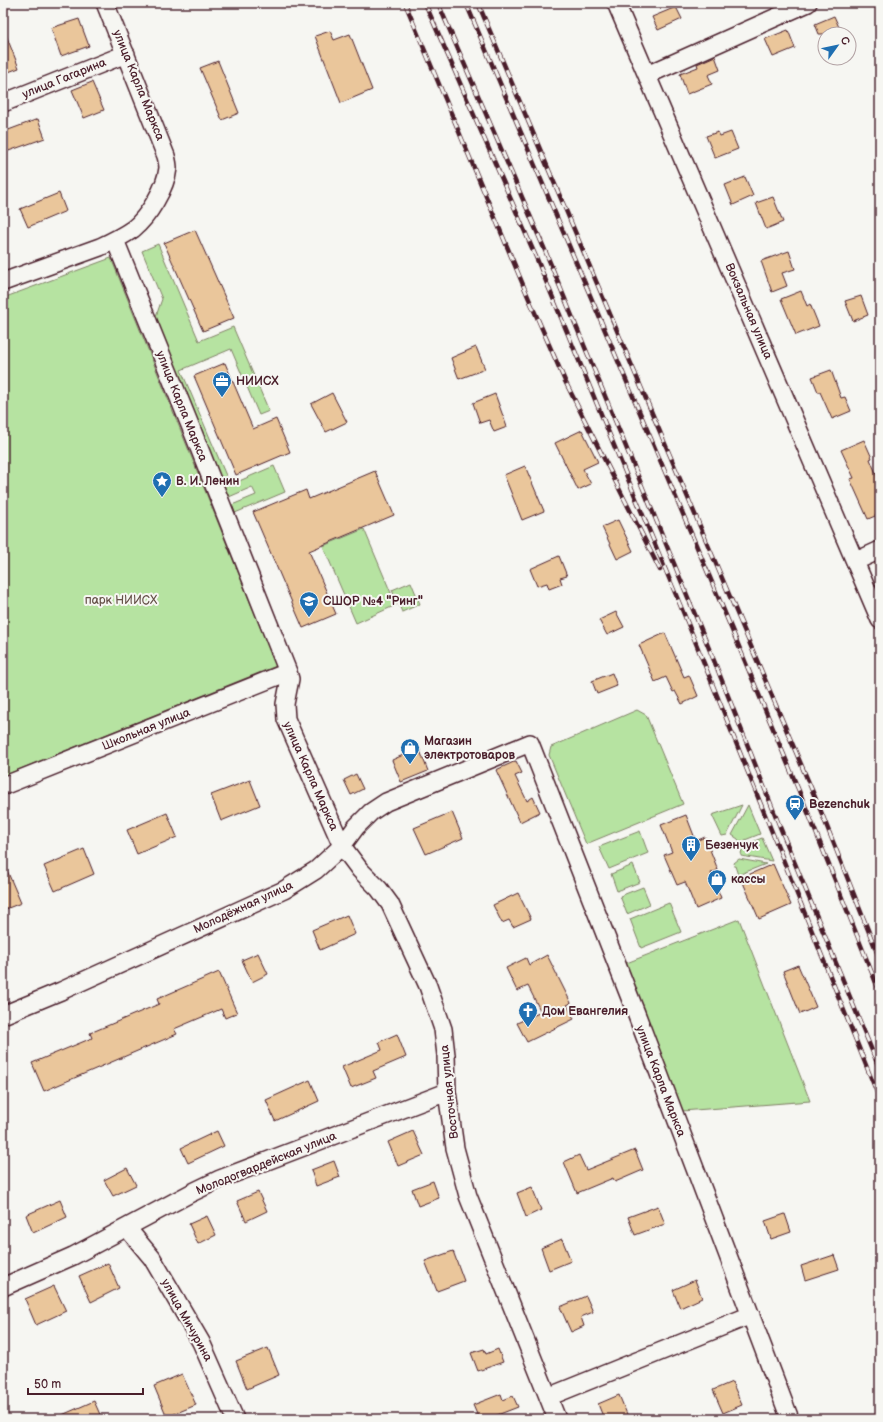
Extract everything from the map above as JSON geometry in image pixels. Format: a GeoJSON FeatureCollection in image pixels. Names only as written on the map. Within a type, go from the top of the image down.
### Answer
{"type":"FeatureCollection","features":[{"type":"Feature","properties":{"kind":"street","name":"улица Карла Маркса"},"geometry":{"type":"LineString","coordinates":[[106,3],[163,146],[168,168],[163,188],[149,211],[133,229],[115,240],[288,672],[290,679],[285,704],[286,719],[342,846]]}},
{"type":"Feature","properties":{"kind":"street","name":"Вокзальная улица"},"geometry":{"type":"LineString","coordinates":[[616,3],[880,620]]}},
{"type":"Feature","properties":{"kind":"street"},"geometry":{"type":"LineString","coordinates":[[647,75],[801,4]]}},
{"type":"Feature","properties":{"kind":"street","name":"улица Гагарина"},"geometry":{"type":"LineString","coordinates":[[3,103],[126,54]]}},
{"type":"Feature","properties":{"kind":"street"},"geometry":{"type":"LineString","coordinates":[[3,282],[100,247],[115,240]]}},
{"type":"Feature","properties":{"kind":"street"},"geometry":{"type":"LineString","coordinates":[[856,561],[880,550]]}},
{"type":"Feature","properties":{"kind":"street","name":"Школьная улица"},"geometry":{"type":"LineString","coordinates":[[3,786],[288,672]]}},
{"type":"Feature","properties":{"kind":"street","name":"улица Карла Маркса"},"geometry":{"type":"LineString","coordinates":[[530,743],[638,1020],[790,1419]]}},
{"type":"Feature","properties":{"kind":"street","name":"Молодёжная улица"},"geometry":{"type":"LineString","coordinates":[[3,1016],[284,890],[316,870],[342,846],[356,827],[371,812],[386,802],[530,743]]}},
{"type":"Feature","properties":{"kind":"street","name":"Восточная улица"},"geometry":{"type":"LineString","coordinates":[[342,846],[360,870],[379,889],[390,904],[428,986],[443,1029],[446,1055],[447,1092],[455,1148],[468,1196],[557,1419]]}},
{"type":"Feature","properties":{"kind":"street","name":"Молодогвардейская улица"},"geometry":{"type":"LineString","coordinates":[[3,1287],[73,1256],[220,1179],[447,1092]]}},
{"type":"Feature","properties":{"kind":"street","name":"улица Мичурина"},"geometry":{"type":"LineString","coordinates":[[127,1228],[152,1258],[201,1342],[236,1419]]}},
{"type":"Feature","properties":{"kind":"street"},"geometry":{"type":"LineString","coordinates":[[548,1397],[751,1315]]}},
{"type":"Feature","properties":{"kind":"shaded area"},"geometry":{"type":"Polygon","coordinates":[[[880,556],[880,583],[871,561],[880,556]]]}},
{"type":"Feature","properties":{"kind":"green space"},"geometry":{"type":"Polygon","coordinates":[[[158,244],[199,341],[233,327],[269,411],[259,415],[231,349],[181,370],[230,485],[274,466],[285,492],[235,513],[232,505],[256,495],[252,487],[229,497],[154,322],[162,299],[142,251],[158,244]]]}},
{"type":"Feature","properties":{"kind":"green space","name":"парк НИИСХ"},"geometry":{"type":"Polygon","coordinates":[[[111,258],[276,666],[3,776],[3,298],[111,258]]]}},
{"type":"Feature","properties":{"kind":"green space"},"geometry":{"type":"Polygon","coordinates":[[[364,529],[396,605],[356,623],[323,546],[364,529]]]}},
{"type":"Feature","properties":{"kind":"green space"},"geometry":{"type":"Polygon","coordinates":[[[411,582],[420,604],[402,612],[392,590],[411,582]]]}},
{"type":"Feature","properties":{"kind":"green space"},"geometry":{"type":"Polygon","coordinates":[[[637,710],[646,715],[683,804],[586,844],[549,755],[551,747],[637,710]]]}},
{"type":"Feature","properties":{"kind":"green space"},"geometry":{"type":"Polygon","coordinates":[[[742,805],[727,835],[722,836],[712,815],[742,805]]]}},
{"type":"Feature","properties":{"kind":"green space"},"geometry":{"type":"Polygon","coordinates":[[[748,805],[760,834],[740,842],[732,835],[748,805]]]}},
{"type":"Feature","properties":{"kind":"green space"},"geometry":{"type":"Polygon","coordinates":[[[640,831],[648,853],[609,869],[599,847],[640,831]]]}},
{"type":"Feature","properties":{"kind":"green space"},"geometry":{"type":"Polygon","coordinates":[[[762,838],[772,861],[741,856],[742,846],[762,838]]]}},
{"type":"Feature","properties":{"kind":"green space"},"geometry":{"type":"Polygon","coordinates":[[[739,859],[766,864],[738,875],[734,863],[739,859]]]}},
{"type":"Feature","properties":{"kind":"green space"},"geometry":{"type":"Polygon","coordinates":[[[633,865],[640,882],[617,891],[611,874],[633,865]]]}},
{"type":"Feature","properties":{"kind":"green space"},"geometry":{"type":"Polygon","coordinates":[[[643,887],[650,904],[627,914],[620,896],[643,887]]]}},
{"type":"Feature","properties":{"kind":"green space"},"geometry":{"type":"Polygon","coordinates":[[[669,903],[681,932],[641,948],[630,919],[669,903]]]}},
{"type":"Feature","properties":{"kind":"green space"},"geometry":{"type":"Polygon","coordinates":[[[739,919],[810,1101],[682,1111],[624,964],[739,919]]]}},
{"type":"Feature","properties":{"kind":"building"},"geometry":{"type":"Polygon","coordinates":[[[676,7],[682,19],[658,30],[652,17],[676,7]]]}},
{"type":"Feature","properties":{"kind":"building"},"geometry":{"type":"Polygon","coordinates":[[[834,16],[838,26],[817,26],[817,29],[815,24],[834,16]]]}},
{"type":"Feature","properties":{"kind":"building"},"geometry":{"type":"Polygon","coordinates":[[[79,19],[89,46],[61,56],[51,28],[79,19]]]}},
{"type":"Feature","properties":{"kind":"building"},"geometry":{"type":"Polygon","coordinates":[[[3,30],[19,68],[3,74],[3,30]]]}},
{"type":"Feature","properties":{"kind":"building"},"geometry":{"type":"Polygon","coordinates":[[[788,30],[795,48],[773,57],[765,39],[788,30]]]}},
{"type":"Feature","properties":{"kind":"building"},"geometry":{"type":"Polygon","coordinates":[[[330,31],[334,40],[350,34],[372,90],[341,103],[315,36],[330,31]]]}},
{"type":"Feature","properties":{"kind":"building"},"geometry":{"type":"Polygon","coordinates":[[[715,56],[720,70],[708,75],[712,84],[687,94],[680,74],[698,67],[697,64],[715,56]]]}},
{"type":"Feature","properties":{"kind":"building"},"geometry":{"type":"Polygon","coordinates":[[[218,61],[239,113],[222,120],[200,68],[218,61]]]}},
{"type":"Feature","properties":{"kind":"building"},"geometry":{"type":"Polygon","coordinates":[[[92,82],[104,110],[84,118],[72,90],[92,82]]]}},
{"type":"Feature","properties":{"kind":"building"},"geometry":{"type":"Polygon","coordinates":[[[38,119],[45,138],[3,153],[3,132],[38,119]]]}},
{"type":"Feature","properties":{"kind":"building"},"geometry":{"type":"Polygon","coordinates":[[[718,132],[720,136],[731,132],[738,149],[715,158],[706,136],[718,132]]]}},
{"type":"Feature","properties":{"kind":"building"},"geometry":{"type":"Polygon","coordinates":[[[745,177],[753,196],[733,205],[725,185],[745,177]]]}},
{"type":"Feature","properties":{"kind":"building"},"geometry":{"type":"Polygon","coordinates":[[[59,193],[66,211],[28,227],[20,209],[59,193]]]}},
{"type":"Feature","properties":{"kind":"building"},"geometry":{"type":"Polygon","coordinates":[[[773,197],[783,222],[766,229],[756,203],[773,197]]]}},
{"type":"Feature","properties":{"kind":"building"},"geometry":{"type":"Polygon","coordinates":[[[195,230],[234,318],[203,331],[164,243],[195,230]]]}},
{"type":"Feature","properties":{"kind":"building"},"geometry":{"type":"Polygon","coordinates":[[[789,251],[795,269],[782,273],[787,286],[772,292],[761,261],[789,251]]]}},
{"type":"Feature","properties":{"kind":"building"},"geometry":{"type":"Polygon","coordinates":[[[801,291],[807,306],[810,304],[819,326],[796,335],[781,299],[801,291]]]}},
{"type":"Feature","properties":{"kind":"building"},"geometry":{"type":"Polygon","coordinates":[[[861,296],[868,315],[853,321],[845,301],[861,296]]]}},
{"type":"Feature","properties":{"kind":"building"},"geometry":{"type":"Polygon","coordinates":[[[476,347],[485,369],[459,379],[451,358],[476,347]]]}},
{"type":"Feature","properties":{"kind":"building","name":"НИИСХ"},"geometry":{"type":"Polygon","coordinates":[[[225,363],[253,429],[276,419],[290,452],[236,475],[194,376],[225,363]]]}},
{"type":"Feature","properties":{"kind":"building"},"geometry":{"type":"Polygon","coordinates":[[[831,370],[841,398],[845,397],[851,411],[832,419],[812,377],[831,370]]]}},
{"type":"Feature","properties":{"kind":"building"},"geometry":{"type":"Polygon","coordinates":[[[332,393],[347,422],[326,432],[311,404],[332,393]]]}},
{"type":"Feature","properties":{"kind":"building"},"geometry":{"type":"Polygon","coordinates":[[[495,394],[507,427],[494,432],[489,420],[480,423],[473,403],[495,394]]]}},
{"type":"Feature","properties":{"kind":"building"},"geometry":{"type":"Polygon","coordinates":[[[582,430],[598,462],[583,469],[591,484],[578,490],[555,443],[582,430]]]}},
{"type":"Feature","properties":{"kind":"building"},"geometry":{"type":"Polygon","coordinates":[[[864,440],[872,458],[870,459],[880,483],[880,514],[868,519],[850,479],[854,478],[841,450],[864,440]]]}},
{"type":"Feature","properties":{"kind":"building"},"geometry":{"type":"Polygon","coordinates":[[[525,466],[544,511],[522,520],[504,475],[525,466]]]}},
{"type":"Feature","properties":{"kind":"building"},"geometry":{"type":"Polygon","coordinates":[[[375,471],[394,515],[309,551],[336,614],[303,628],[253,512],[306,490],[309,499],[375,471]]]}},
{"type":"Feature","properties":{"kind":"building"},"geometry":{"type":"Polygon","coordinates":[[[618,520],[633,551],[617,559],[602,527],[618,520]]]}},
{"type":"Feature","properties":{"kind":"building"},"geometry":{"type":"Polygon","coordinates":[[[559,556],[567,576],[560,578],[562,584],[549,589],[547,583],[537,586],[530,569],[559,556]]]}},
{"type":"Feature","properties":{"kind":"building"},"geometry":{"type":"Polygon","coordinates":[[[616,612],[624,627],[607,635],[599,620],[616,612]]]}},
{"type":"Feature","properties":{"kind":"building"},"geometry":{"type":"Polygon","coordinates":[[[665,633],[684,677],[689,675],[698,696],[682,704],[675,691],[673,692],[666,677],[655,682],[639,645],[665,633]]]}},
{"type":"Feature","properties":{"kind":"building"},"geometry":{"type":"Polygon","coordinates":[[[612,673],[617,686],[597,694],[592,681],[612,673]]]}},
{"type":"Feature","properties":{"kind":"building","name":"Магазин электротоваров"},"geometry":{"type":"Polygon","coordinates":[[[419,748],[428,771],[401,782],[392,760],[419,748]]]}},
{"type":"Feature","properties":{"kind":"building"},"geometry":{"type":"Polygon","coordinates":[[[516,761],[522,773],[515,776],[527,801],[533,797],[540,812],[520,822],[496,770],[516,761]]]}},
{"type":"Feature","properties":{"kind":"building"},"geometry":{"type":"Polygon","coordinates":[[[356,774],[363,789],[351,795],[344,780],[356,774]]]}},
{"type":"Feature","properties":{"kind":"building"},"geometry":{"type":"Polygon","coordinates":[[[250,780],[260,805],[221,821],[211,795],[250,780]]]}},
{"type":"Feature","properties":{"kind":"building"},"geometry":{"type":"Polygon","coordinates":[[[452,812],[463,838],[426,854],[414,828],[452,812]]]}},
{"type":"Feature","properties":{"kind":"building"},"geometry":{"type":"Polygon","coordinates":[[[167,813],[177,837],[137,854],[127,830],[167,813]]]}},
{"type":"Feature","properties":{"kind":"building","name":"Безенчук"},"geometry":{"type":"Polygon","coordinates":[[[686,815],[696,841],[705,837],[718,870],[711,873],[721,898],[696,909],[685,882],[677,885],[664,855],[672,852],[661,825],[686,815]]]}},
{"type":"Feature","properties":{"kind":"building"},"geometry":{"type":"Polygon","coordinates":[[[84,849],[94,874],[55,891],[44,866],[84,849]]]}},
{"type":"Feature","properties":{"kind":"building"},"geometry":{"type":"Polygon","coordinates":[[[3,861],[21,903],[3,910],[3,861]]]}},
{"type":"Feature","properties":{"kind":"building"},"geometry":{"type":"Polygon","coordinates":[[[773,864],[791,905],[759,919],[741,878],[773,864]]]}},
{"type":"Feature","properties":{"kind":"building"},"geometry":{"type":"Polygon","coordinates":[[[518,893],[531,919],[513,927],[509,920],[502,923],[493,905],[518,893]]]}},
{"type":"Feature","properties":{"kind":"building"},"geometry":{"type":"Polygon","coordinates":[[[347,915],[355,934],[320,950],[312,930],[347,915]]]}},
{"type":"Feature","properties":{"kind":"building"},"geometry":{"type":"Polygon","coordinates":[[[258,953],[268,974],[252,982],[242,960],[258,953]]]}},
{"type":"Feature","properties":{"kind":"building"},"geometry":{"type":"Polygon","coordinates":[[[547,955],[571,1003],[567,1005],[574,1019],[527,1042],[517,1023],[541,1012],[528,986],[517,991],[506,968],[526,958],[529,965],[547,955]]]}},
{"type":"Feature","properties":{"kind":"building"},"geometry":{"type":"Polygon","coordinates":[[[798,965],[816,1007],[800,1014],[783,971],[798,965]]]}},
{"type":"Feature","properties":{"kind":"building"},"geometry":{"type":"Polygon","coordinates":[[[219,972],[237,1013],[225,1018],[221,1009],[174,1029],[177,1034],[44,1091],[32,1063],[92,1038],[90,1033],[159,1004],[157,999],[219,972]]]}},
{"type":"Feature","properties":{"kind":"building"},"geometry":{"type":"Polygon","coordinates":[[[397,1034],[406,1057],[373,1071],[376,1078],[351,1088],[342,1067],[382,1050],[379,1042],[397,1034]]]}},
{"type":"Feature","properties":{"kind":"building"},"geometry":{"type":"Polygon","coordinates":[[[310,1080],[319,1101],[275,1121],[266,1100],[310,1080]]]}},
{"type":"Feature","properties":{"kind":"building"},"geometry":{"type":"Polygon","coordinates":[[[217,1131],[224,1146],[188,1163],[181,1148],[217,1131]]]}},
{"type":"Feature","properties":{"kind":"building"},"geometry":{"type":"Polygon","coordinates":[[[413,1131],[424,1155],[398,1166],[388,1142],[413,1131]]]}},
{"type":"Feature","properties":{"kind":"building"},"geometry":{"type":"Polygon","coordinates":[[[635,1150],[643,1170],[615,1182],[613,1178],[577,1193],[564,1162],[579,1155],[586,1170],[635,1150]]]}},
{"type":"Feature","properties":{"kind":"building"},"geometry":{"type":"Polygon","coordinates":[[[334,1161],[340,1177],[316,1186],[311,1170],[334,1161]]]}},
{"type":"Feature","properties":{"kind":"building"},"geometry":{"type":"Polygon","coordinates":[[[127,1168],[136,1185],[113,1196],[104,1180],[127,1168]]]}},
{"type":"Feature","properties":{"kind":"building"},"geometry":{"type":"Polygon","coordinates":[[[433,1181],[439,1198],[418,1206],[412,1189],[433,1181]]]}},
{"type":"Feature","properties":{"kind":"building"},"geometry":{"type":"Polygon","coordinates":[[[532,1187],[541,1210],[526,1217],[517,1193],[532,1187]]]}},
{"type":"Feature","properties":{"kind":"building"},"geometry":{"type":"Polygon","coordinates":[[[258,1192],[267,1211],[246,1221],[237,1201],[258,1192]]]}},
{"type":"Feature","properties":{"kind":"building"},"geometry":{"type":"Polygon","coordinates":[[[60,1200],[67,1217],[33,1233],[26,1215],[60,1200]]]}},
{"type":"Feature","properties":{"kind":"building"},"geometry":{"type":"Polygon","coordinates":[[[658,1206],[665,1224],[635,1235],[628,1217],[658,1206]]]}},
{"type":"Feature","properties":{"kind":"building"},"geometry":{"type":"Polygon","coordinates":[[[785,1214],[791,1232],[771,1239],[765,1221],[785,1214]]]}},
{"type":"Feature","properties":{"kind":"building"},"geometry":{"type":"Polygon","coordinates":[[[207,1216],[216,1235],[198,1244],[189,1224],[207,1216]]]}},
{"type":"Feature","properties":{"kind":"building"},"geometry":{"type":"Polygon","coordinates":[[[562,1239],[571,1261],[549,1270],[541,1248],[562,1239]]]}},
{"type":"Feature","properties":{"kind":"building"},"geometry":{"type":"Polygon","coordinates":[[[453,1251],[464,1281],[437,1291],[425,1261],[453,1251]]]}},
{"type":"Feature","properties":{"kind":"building"},"geometry":{"type":"Polygon","coordinates":[[[834,1255],[839,1269],[805,1280],[801,1266],[834,1255]]]}},
{"type":"Feature","properties":{"kind":"building"},"geometry":{"type":"Polygon","coordinates":[[[108,1263],[119,1288],[91,1302],[79,1276],[108,1263]]]}},
{"type":"Feature","properties":{"kind":"building"},"geometry":{"type":"Polygon","coordinates":[[[695,1280],[702,1298],[680,1308],[673,1290],[695,1280]]]}},
{"type":"Feature","properties":{"kind":"building"},"geometry":{"type":"Polygon","coordinates":[[[54,1286],[66,1311],[36,1325],[25,1299],[54,1286]]]}},
{"type":"Feature","properties":{"kind":"building"},"geometry":{"type":"Polygon","coordinates":[[[586,1296],[593,1312],[581,1317],[584,1326],[571,1332],[560,1307],[586,1296]]]}},
{"type":"Feature","properties":{"kind":"building"},"geometry":{"type":"Polygon","coordinates":[[[268,1348],[279,1375],[247,1389],[236,1361],[268,1348]]]}},
{"type":"Feature","properties":{"kind":"building"},"geometry":{"type":"Polygon","coordinates":[[[484,1349],[486,1354],[498,1349],[503,1362],[478,1371],[471,1353],[484,1349]]]}},
{"type":"Feature","properties":{"kind":"building"},"geometry":{"type":"Polygon","coordinates":[[[182,1374],[196,1405],[167,1417],[154,1386],[182,1374]]]}},
{"type":"Feature","properties":{"kind":"building"},"geometry":{"type":"Polygon","coordinates":[[[732,1382],[742,1405],[723,1413],[713,1390],[732,1382]]]}},
{"type":"Feature","properties":{"kind":"building"},"geometry":{"type":"Polygon","coordinates":[[[501,1394],[503,1400],[513,1396],[518,1407],[487,1419],[479,1419],[473,1405],[501,1394]]]}},
{"type":"Feature","properties":{"kind":"building"},"geometry":{"type":"Polygon","coordinates":[[[619,1395],[629,1419],[604,1419],[598,1404],[619,1395]]]}},
{"type":"Feature","properties":{"kind":"building"},"geometry":{"type":"Polygon","coordinates":[[[94,1401],[102,1419],[53,1419],[94,1401]]]}},
{"type":"Feature","properties":{"kind":"railway"},"geometry":{"type":"LineString","coordinates":[[405,3],[565,381],[660,570]]}},
{"type":"Feature","properties":{"kind":"railway"},"geometry":{"type":"LineString","coordinates":[[425,3],[536,257],[693,636],[880,1100]]}},
{"type":"Feature","properties":{"kind":"railway"},"geometry":{"type":"LineString","coordinates":[[438,3],[544,248],[715,663],[780,827],[880,1070]]}},
{"type":"Feature","properties":{"kind":"railway"},"geometry":{"type":"LineString","coordinates":[[466,3],[722,606],[809,815],[880,993]]}},
{"type":"Feature","properties":{"kind":"railway"},"geometry":{"type":"LineString","coordinates":[[478,3],[820,809],[880,960]]}},
{"type":"Feature","properties":{"kind":"place","name":"НИИСХ"},"geometry":{"type":"Point","coordinates":[222,398]}},
{"type":"Feature","properties":{"kind":"place","name":"В. И. Ленин"},"geometry":{"type":"Point","coordinates":[162,498]}},
{"type":"Feature","properties":{"kind":"place","name":"СШОР №4 \"Ринг\""},"geometry":{"type":"Point","coordinates":[309,618]}},
{"type":"Feature","properties":{"kind":"place","name":"Магазин электротоваров"},"geometry":{"type":"Point","coordinates":[410,765]}},
{"type":"Feature","properties":{"kind":"place","name":"Bezenchuk"},"geometry":{"type":"Point","coordinates":[795,821]}},
{"type":"Feature","properties":{"kind":"place","name":"Безенчук"},"geometry":{"type":"Point","coordinates":[691,862]}},
{"type":"Feature","properties":{"kind":"place","name":"кассы"},"geometry":{"type":"Point","coordinates":[717,896]}},
{"type":"Feature","properties":{"kind":"place","name":"Дом Евангелия"},"geometry":{"type":"Point","coordinates":[528,1028]}}]}
